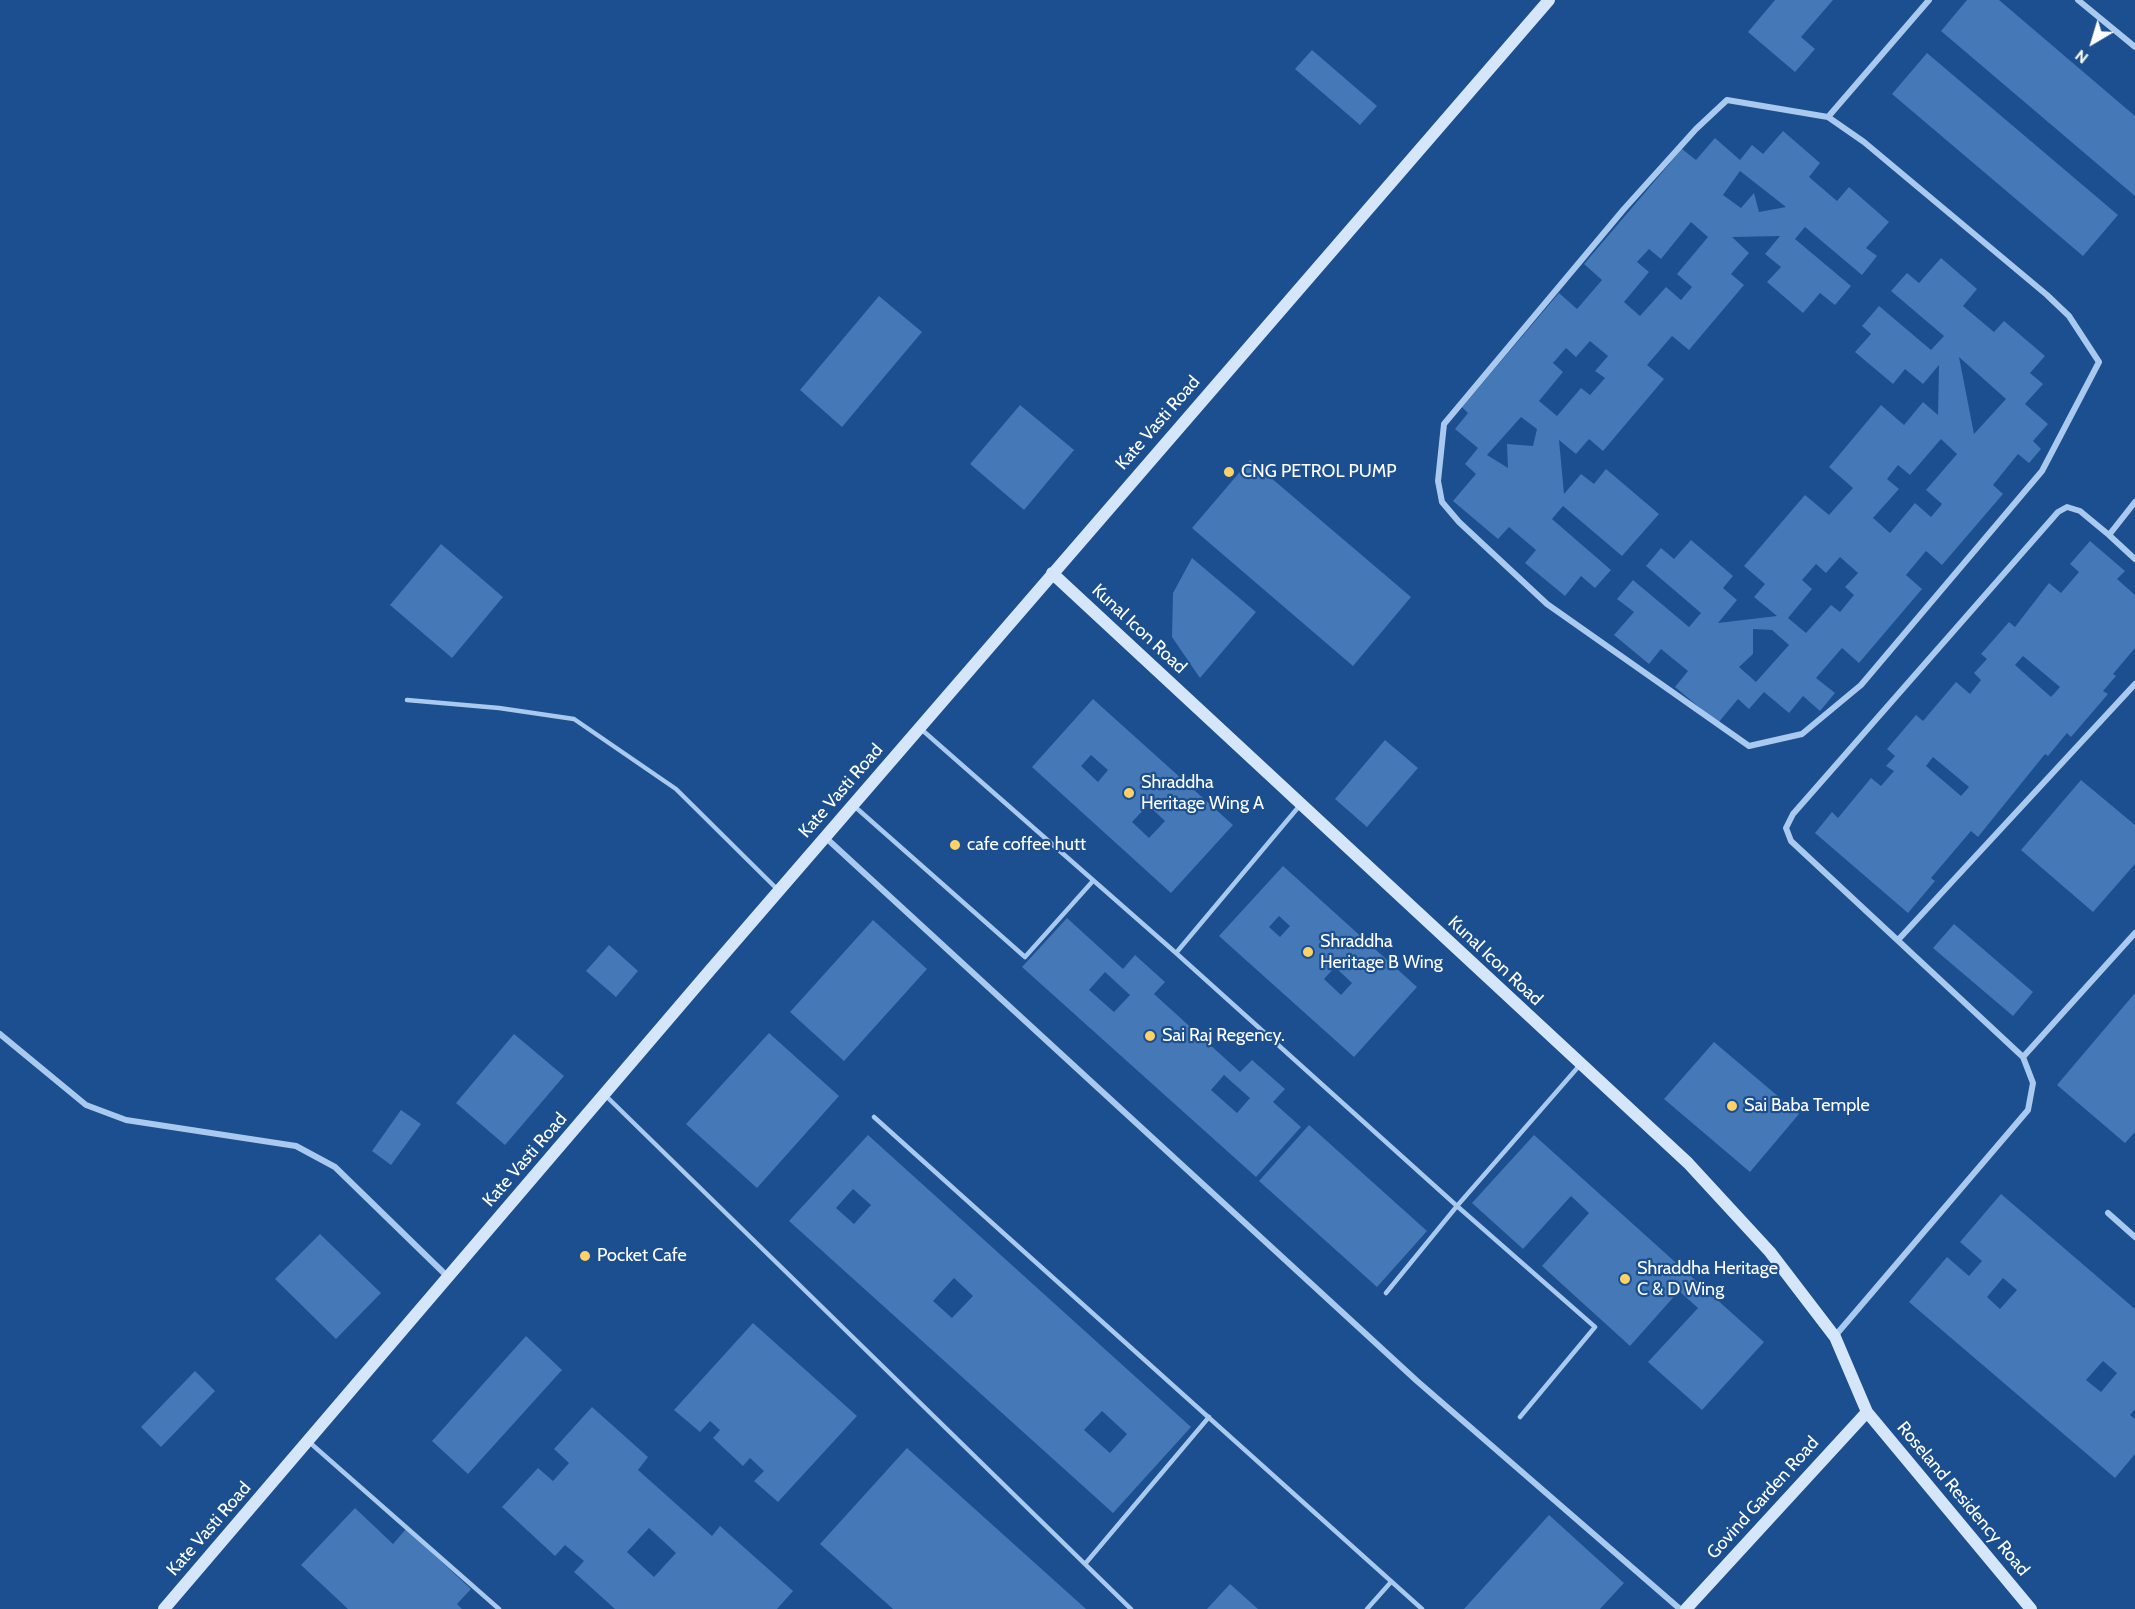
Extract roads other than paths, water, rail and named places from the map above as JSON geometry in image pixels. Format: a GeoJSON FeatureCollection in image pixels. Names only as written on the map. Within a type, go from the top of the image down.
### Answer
{"type":"FeatureCollection","features":[{"type":"Feature","properties":{"kind":"street","name":"Kate Vasti Road"},"geometry":{"type":"LineString","coordinates":[[164,1609],[1052,573],[1549,0]]}},
{"type":"Feature","properties":{"kind":"street"},"geometry":{"type":"LineString","coordinates":[[1828,117],[1929,0]]}},
{"type":"Feature","properties":{"kind":"street"},"geometry":{"type":"LineString","coordinates":[[2078,0],[2135,47]]}},
{"type":"Feature","properties":{"kind":"street"},"geometry":{"type":"LineString","coordinates":[[1727,100],[1828,117],[1864,142],[2047,295],[2069,316],[2099,362],[2042,471],[1861,685],[1802,734],[1749,746],[1547,604],[1459,522],[1442,502],[1438,481],[1444,424],[1624,209],[1696,129],[1727,100]]}},
{"type":"Feature","properties":{"kind":"street"},"geometry":{"type":"LineString","coordinates":[[2109,535],[2135,502]]}},
{"type":"Feature","properties":{"kind":"street"},"geometry":{"type":"LineString","coordinates":[[1835,1337],[2028,1110],[2033,1083],[2023,1058],[1791,841],[1786,828],[1793,814],[2058,512],[2067,507],[2080,510],[2135,559]]}},
{"type":"Feature","properties":{"kind":"street","name":"Kunal Icon Road"},"geometry":{"type":"LineString","coordinates":[[1052,573],[1688,1163],[1770,1252],[1835,1337],[1867,1412]]}},
{"type":"Feature","properties":{"kind":"street"},"geometry":{"type":"LineString","coordinates":[[1898,940],[2135,684]]}},
{"type":"Feature","properties":{"kind":"street"},"geometry":{"type":"LineString","coordinates":[[825,837],[1417,1381],[1680,1609]]}},
{"type":"Feature","properties":{"kind":"street"},"geometry":{"type":"LineString","coordinates":[[2023,1058],[2135,933]]}},
{"type":"Feature","properties":{"kind":"street"},"geometry":{"type":"LineString","coordinates":[[0,1034],[86,1105],[126,1120],[296,1146],[335,1167],[448,1277]]}},
{"type":"Feature","properties":{"kind":"street"},"geometry":{"type":"LineString","coordinates":[[2108,1213],[2135,1237]]}},
{"type":"Feature","properties":{"kind":"street","name":"Govind Garden Road"},"geometry":{"type":"LineString","coordinates":[[1686,1609],[1867,1412]]}},
{"type":"Feature","properties":{"kind":"street","name":"Roseland Residency Road"},"geometry":{"type":"LineString","coordinates":[[1867,1412],[2031,1609]]}},
{"type":"Feature","properties":{"kind":"lane"},"geometry":{"type":"LineString","coordinates":[[407,700],[499,708],[574,719],[676,789],[779,891]]}},
{"type":"Feature","properties":{"kind":"lane"},"geometry":{"type":"LineString","coordinates":[[920,728],[1595,1327],[1520,1417]]}},
{"type":"Feature","properties":{"kind":"lane"},"geometry":{"type":"LineString","coordinates":[[1176,953],[1300,804]]}},
{"type":"Feature","properties":{"kind":"lane"},"geometry":{"type":"LineString","coordinates":[[854,805],[1025,957],[1092,882]]}},
{"type":"Feature","properties":{"kind":"lane"},"geometry":{"type":"LineString","coordinates":[[1386,1293],[1457,1206],[1580,1065]]}},
{"type":"Feature","properties":{"kind":"lane"},"geometry":{"type":"LineString","coordinates":[[605,1095],[1131,1609]]}},
{"type":"Feature","properties":{"kind":"lane"},"geometry":{"type":"LineString","coordinates":[[874,1117],[1422,1609]]}},
{"type":"Feature","properties":{"kind":"lane"},"geometry":{"type":"LineString","coordinates":[[1085,1563],[1209,1417]]}},
{"type":"Feature","properties":{"kind":"lane"},"geometry":{"type":"LineString","coordinates":[[308,1441],[499,1609]]}},
{"type":"Feature","properties":{"kind":"lane"},"geometry":{"type":"LineString","coordinates":[[1367,1609],[1391,1582]]}},
{"type":"Feature","properties":{"kind":"place","name":"CNG PETROL PUMP"},"geometry":{"type":"Point","coordinates":[1229,472]}},
{"type":"Feature","properties":{"kind":"place","name":"Shraddha Heritage Wing A"},"geometry":{"type":"Point","coordinates":[1129,793]}},
{"type":"Feature","properties":{"kind":"place","name":"cafe coffee hutt"},"geometry":{"type":"Point","coordinates":[955,845]}},
{"type":"Feature","properties":{"kind":"place","name":"Shraddha Heritage B Wing"},"geometry":{"type":"Point","coordinates":[1308,952]}},
{"type":"Feature","properties":{"kind":"place","name":"Sai Raj Regency."},"geometry":{"type":"Point","coordinates":[1150,1036]}},
{"type":"Feature","properties":{"kind":"place","name":"Sai Baba Temple"},"geometry":{"type":"Point","coordinates":[1732,1106]}},
{"type":"Feature","properties":{"kind":"place","name":"Pocket Cafe"},"geometry":{"type":"Point","coordinates":[585,1256]}},
{"type":"Feature","properties":{"kind":"place","name":"Shraddha Heritage C & D Wing"},"geometry":{"type":"Point","coordinates":[1625,1279]}}]}
